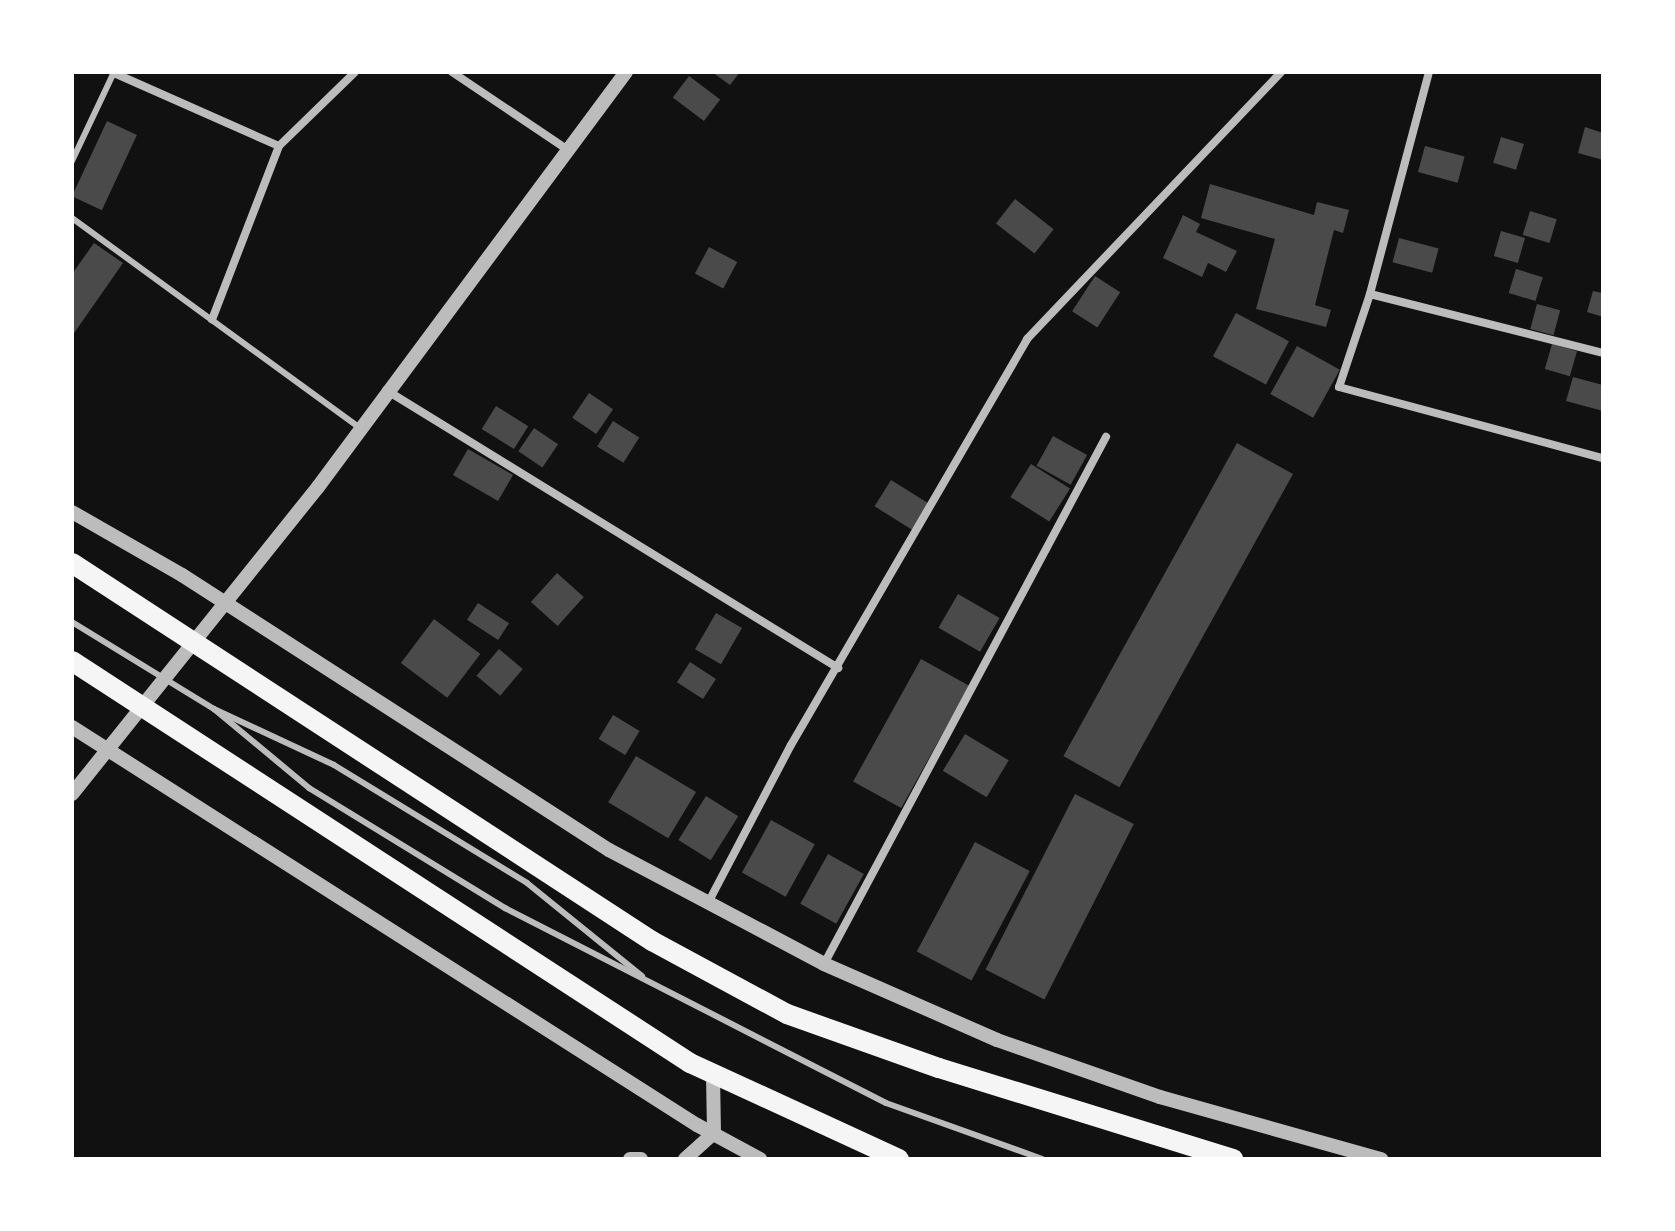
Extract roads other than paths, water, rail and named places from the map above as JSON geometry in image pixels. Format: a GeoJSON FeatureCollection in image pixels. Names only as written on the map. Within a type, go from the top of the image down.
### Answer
{"type":"FeatureCollection","features":[{"type":"Feature","properties":{"kind":"main road"},"geometry":{"type":"LineString","coordinates":[[72,563],[652,941],[787,1014],[939,1068],[1233,1159]]}},
{"type":"Feature","properties":{"kind":"main road"},"geometry":{"type":"LineString","coordinates":[[72,661],[145,705],[713,1075],[899,1159]]}},
{"type":"Feature","properties":{"kind":"street"},"geometry":{"type":"LineString","coordinates":[[114,72],[279,146]]}},
{"type":"Feature","properties":{"kind":"street"},"geometry":{"type":"LineString","coordinates":[[212,320],[279,146],[355,72]]}},
{"type":"Feature","properties":{"kind":"street"},"geometry":{"type":"LineString","coordinates":[[452,72],[568,150]]}},
{"type":"Feature","properties":{"kind":"street"},"geometry":{"type":"LineString","coordinates":[[72,794],[107,748],[198,643],[626,72]]}},
{"type":"Feature","properties":{"kind":"street"},"geometry":{"type":"LineString","coordinates":[[708,903],[791,745],[1027,339],[1281,72]]}},
{"type":"Feature","properties":{"kind":"street"},"geometry":{"type":"LineString","coordinates":[[1429,72],[1370,294],[1339,387],[1603,458]]}},
{"type":"Feature","properties":{"kind":"street"},"geometry":{"type":"LineString","coordinates":[[1370,294],[1603,353]]}},
{"type":"Feature","properties":{"kind":"street"},"geometry":{"type":"LineString","coordinates":[[386,390],[838,668]]}},
{"type":"Feature","properties":{"kind":"street"},"geometry":{"type":"LineString","coordinates":[[824,964],[1106,437]]}},
{"type":"Feature","properties":{"kind":"street"},"geometry":{"type":"LineString","coordinates":[[72,512],[227,605],[609,850],[824,964],[1010,1045],[1160,1097],[1381,1159]]}},
{"type":"Feature","properties":{"kind":"street"},"geometry":{"type":"LineString","coordinates":[[72,727],[714,1133],[760,1159]]}},
{"type":"Feature","properties":{"kind":"street"},"geometry":{"type":"LineString","coordinates":[[685,1159],[714,1133],[713,1075]]}},
{"type":"Feature","properties":{"kind":"street"},"geometry":{"type":"LineString","coordinates":[[630,1159],[641,1159]]}},
{"type":"Feature","properties":{"kind":"lane"},"geometry":{"type":"LineString","coordinates":[[72,161],[114,72]]}},
{"type":"Feature","properties":{"kind":"lane"},"geometry":{"type":"LineString","coordinates":[[72,218],[361,428]]}},
{"type":"Feature","properties":{"kind":"lane"},"geometry":{"type":"LineString","coordinates":[[72,622],[214,709],[334,765],[527,883],[654,986]]}},
{"type":"Feature","properties":{"kind":"lane"},"geometry":{"type":"LineString","coordinates":[[214,709],[309,788],[505,908],[886,1103],[1042,1159]]}}]}
